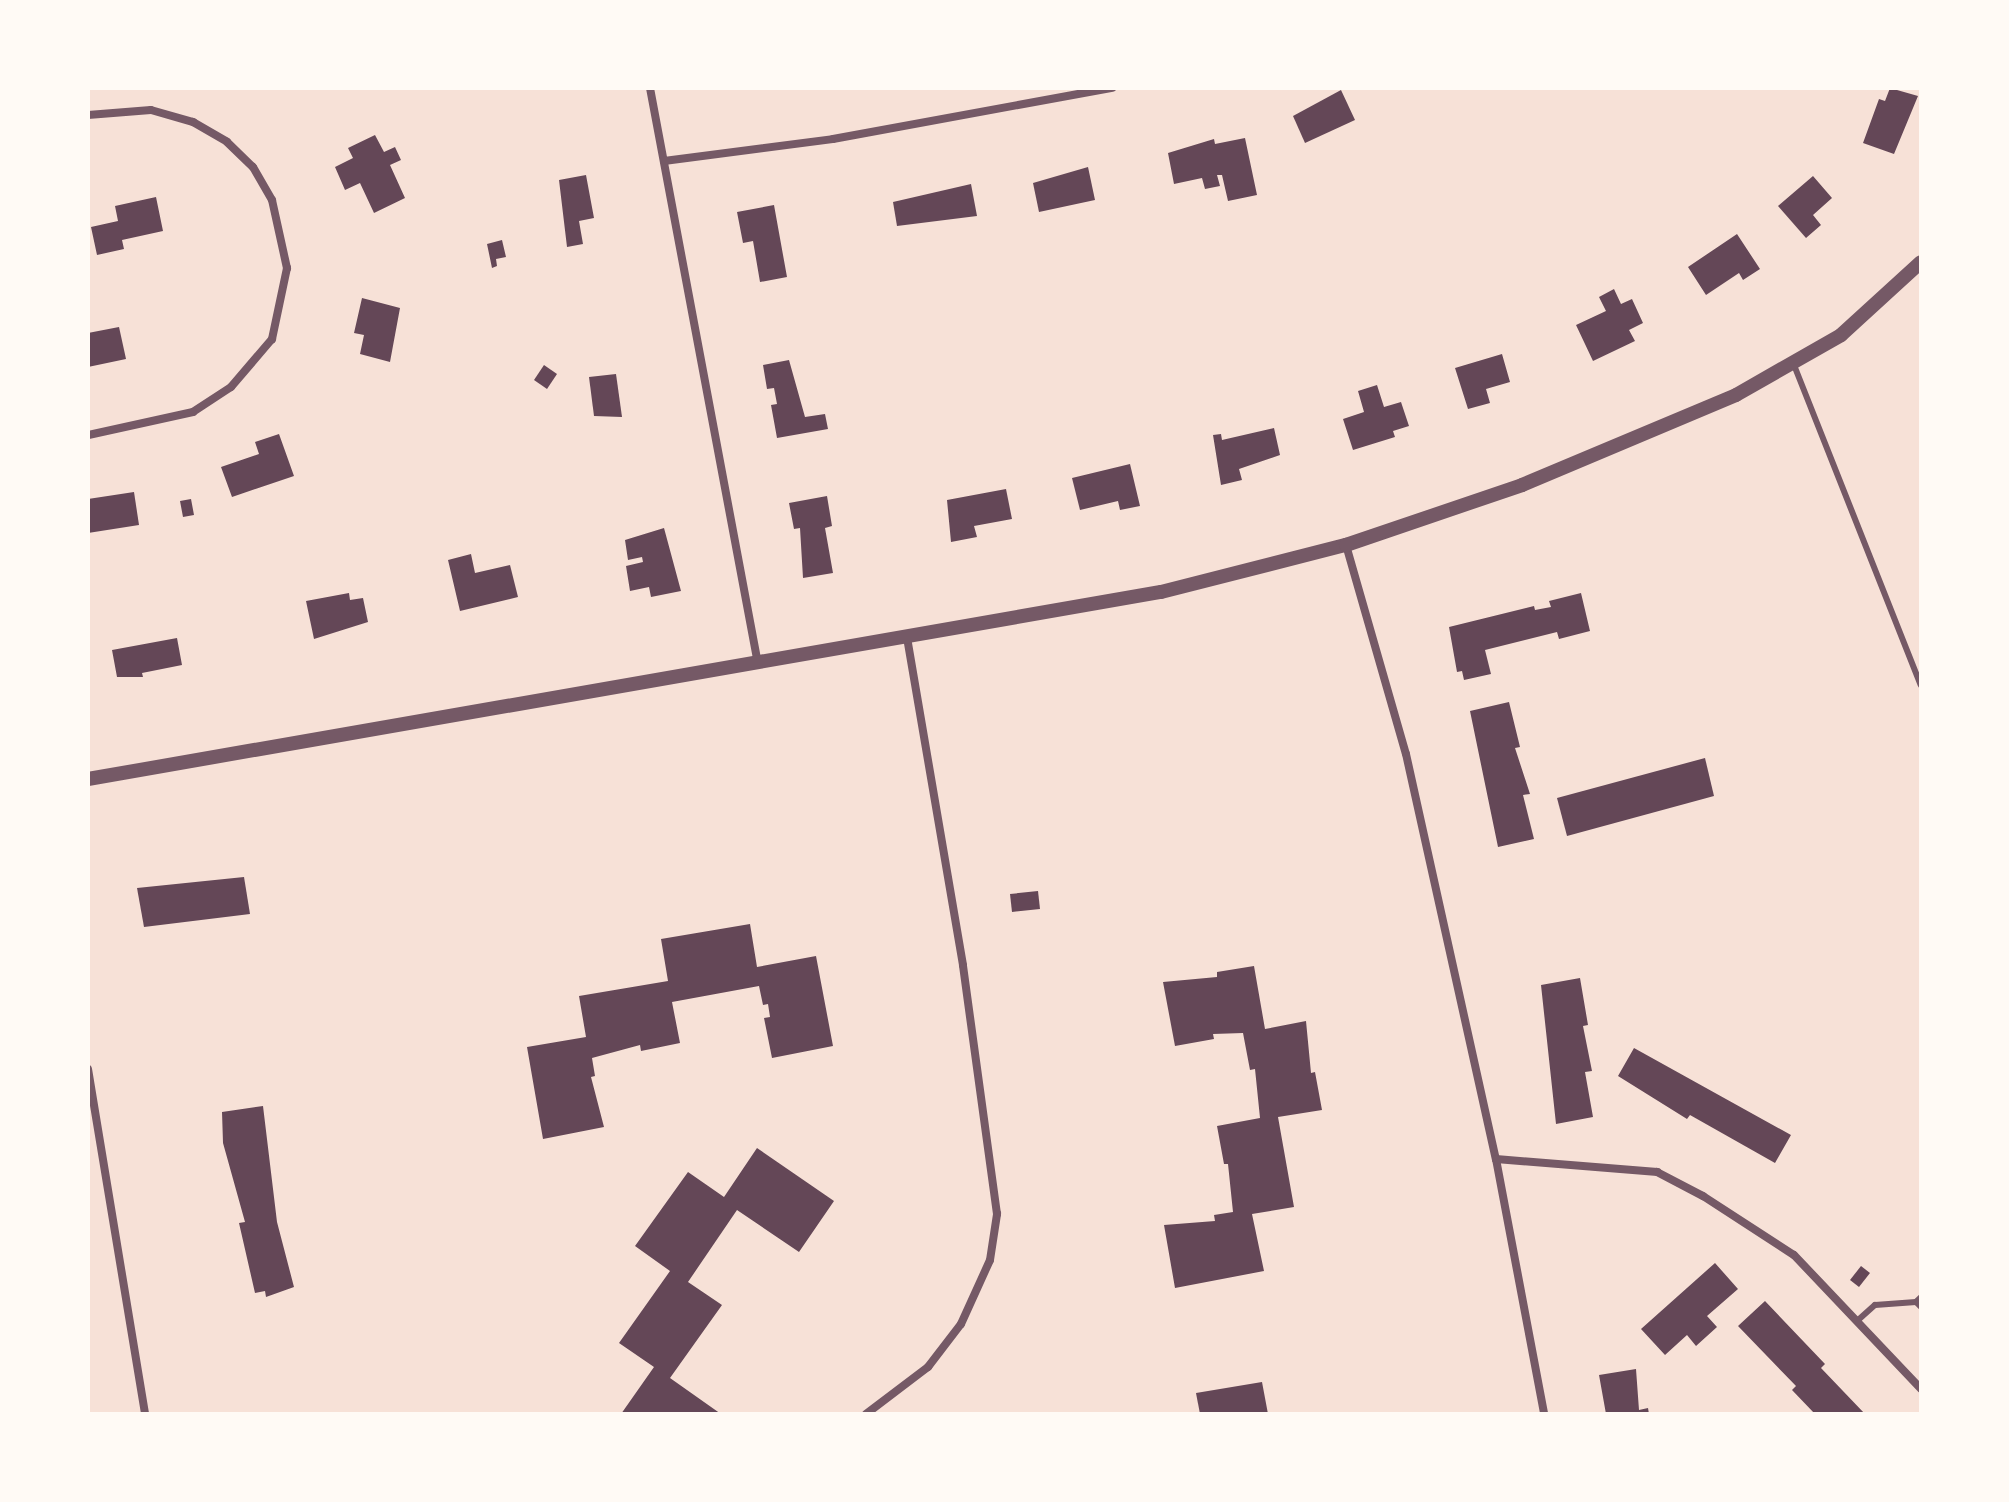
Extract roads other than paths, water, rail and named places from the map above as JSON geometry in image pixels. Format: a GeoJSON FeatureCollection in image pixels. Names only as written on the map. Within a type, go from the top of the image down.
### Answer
{"type":"FeatureCollection","features":[{"type":"Feature","properties":{"kind":"street"},"geometry":{"type":"LineString","coordinates":[[650,88],[758,665]]}},
{"type":"Feature","properties":{"kind":"street"},"geometry":{"type":"LineString","coordinates":[[664,161],[833,139],[1112,88]]}},
{"type":"Feature","properties":{"kind":"street"},"geometry":{"type":"LineString","coordinates":[[88,115],[151,110],[193,122],[227,142],[253,167],[272,200],[287,268],[272,339],[231,387],[183,416],[88,435]]}},
{"type":"Feature","properties":{"kind":"street"},"geometry":{"type":"LineString","coordinates":[[88,779],[758,665],[1161,592],[1346,545],[1571,466],[1794,365],[1841,335],[1921,262]]}},
{"type":"Feature","properties":{"kind":"street"},"geometry":{"type":"LineString","coordinates":[[1346,545],[1403,741],[1496,1159],[1544,1414]]}},
{"type":"Feature","properties":{"kind":"street"},"geometry":{"type":"LineString","coordinates":[[866,1414],[922,1373],[951,1339],[978,1291],[997,1230],[994,1166],[907,639]]}},
{"type":"Feature","properties":{"kind":"street"},"geometry":{"type":"LineString","coordinates":[[88,1069],[145,1414]]}},
{"type":"Feature","properties":{"kind":"street"},"geometry":{"type":"LineString","coordinates":[[1496,1159],[1657,1172],[1734,1214],[1794,1255],[1921,1389]]}},
{"type":"Feature","properties":{"kind":"lane"},"geometry":{"type":"LineString","coordinates":[[1794,365],[1921,685]]}},
{"type":"Feature","properties":{"kind":"lane"},"geometry":{"type":"LineString","coordinates":[[1857,1321],[1875,1305],[1919,1302]]}}]}
